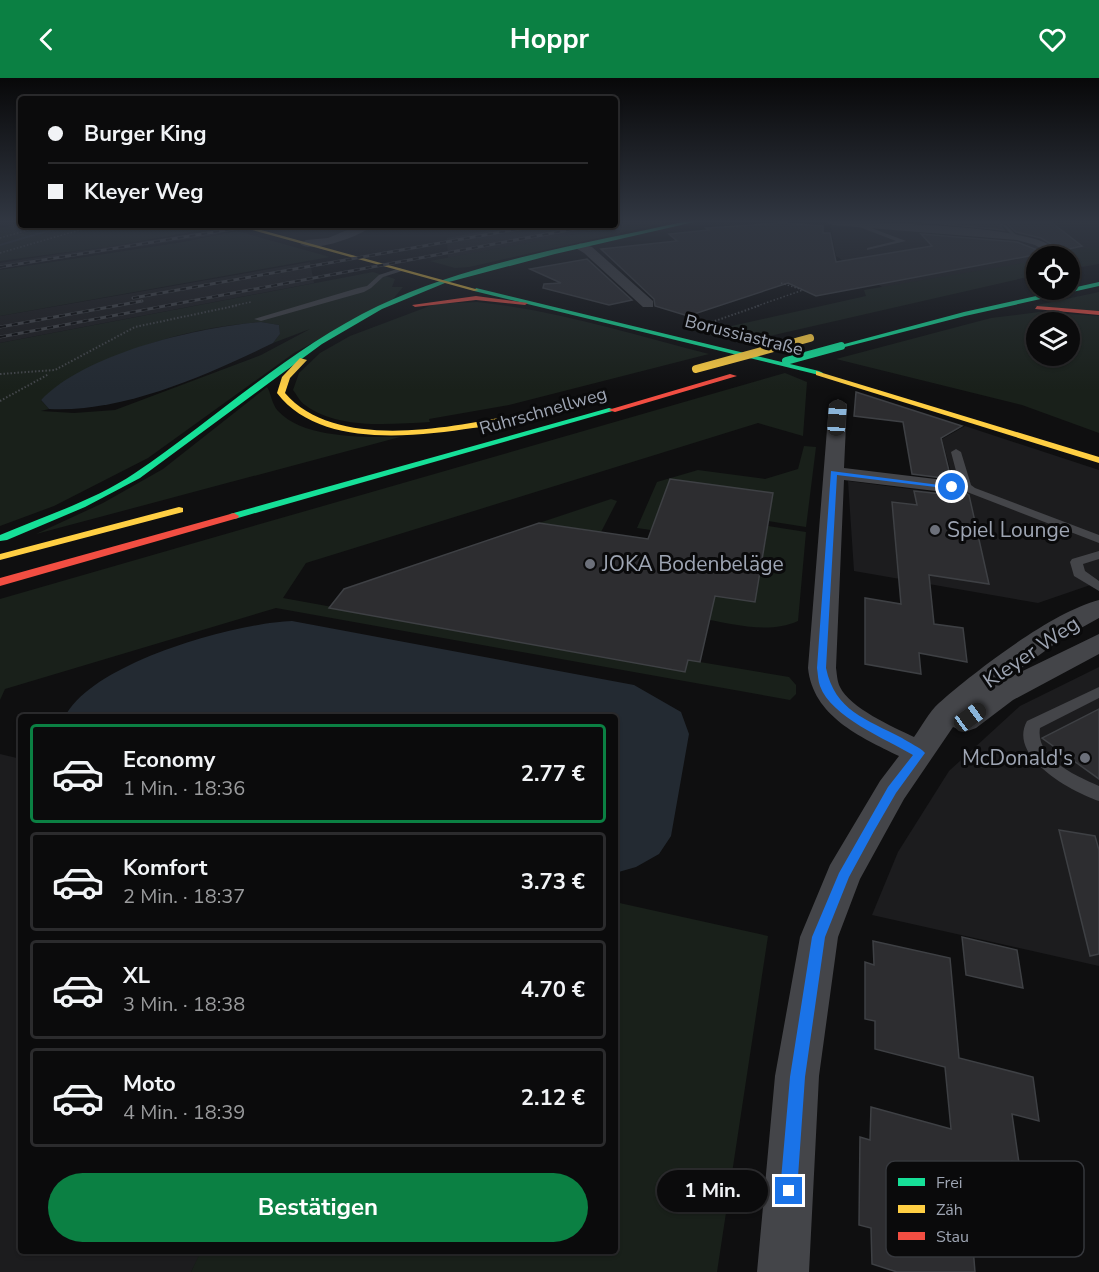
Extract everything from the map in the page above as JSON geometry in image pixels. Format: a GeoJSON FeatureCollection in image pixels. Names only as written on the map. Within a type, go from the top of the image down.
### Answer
{"type":"FeatureCollection","features":[{"type":"Feature","properties":{"kind":"main road"},"geometry":{"type":"LineString","coordinates":[[403,278],[407,286],[405,303]]}},
{"type":"Feature","properties":{"kind":"main road","name":"Borussiastraße"},"geometry":{"type":"LineString","coordinates":[[428,278],[443,282],[460,281]]}},
{"type":"Feature","properties":{"kind":"main road","name":"Borussiastraße"},"geometry":{"type":"LineString","coordinates":[[449,278],[525,303],[695,341],[840,378],[1099,460]]}},
{"type":"Feature","properties":{"kind":"main road"},"geometry":{"type":"LineString","coordinates":[[405,303],[472,278]]}},
{"type":"Feature","properties":{"kind":"main road"},"geometry":{"type":"LineString","coordinates":[[460,281],[482,278]]}},
{"type":"Feature","properties":{"kind":"main road","name":"Borussiastraße"},"geometry":{"type":"LineString","coordinates":[[478,279],[899,382]]}},
{"type":"Feature","properties":{"kind":"main road"},"geometry":{"type":"LineString","coordinates":[[0,539],[48,520],[130,480],[173,452],[302,353],[443,282]]}},
{"type":"Feature","properties":{"kind":"main road","name":"Ruhrschnellweg"},"geometry":{"type":"LineString","coordinates":[[0,582],[841,346],[964,314],[1099,284]]}},
{"type":"Feature","properties":{"kind":"main road"},"geometry":{"type":"LineString","coordinates":[[903,315],[1026,286]]}},
{"type":"Feature","properties":{"kind":"main road"},"geometry":{"type":"LineString","coordinates":[[405,303],[463,299],[525,303]]}},
{"type":"Feature","properties":{"kind":"main road","name":"Ruhrschnellweg"},"geometry":{"type":"LineString","coordinates":[[405,303],[304,359],[283,382],[281,393],[285,401],[304,416],[320,422],[372,430],[452,429],[530,415],[416,446]]}},
{"type":"Feature","properties":{"kind":"main road"},"geometry":{"type":"LineString","coordinates":[[964,314],[1010,308],[1099,313]]}},
{"type":"Feature","properties":{"kind":"main road"},"geometry":{"type":"LineString","coordinates":[[691,370],[816,337]]}},
{"type":"Feature","properties":{"kind":"main road"},"geometry":{"type":"LineString","coordinates":[[0,557],[193,506]]}},
{"type":"Feature","properties":{"kind":"street"},"geometry":{"type":"LineString","coordinates":[[623,278],[654,303],[631,306]]}},
{"type":"Feature","properties":{"kind":"street"},"geometry":{"type":"LineString","coordinates":[[838,404],[822,668],[825,687],[834,702],[857,718],[920,753]]}},
{"type":"Feature","properties":{"kind":"street"},"geometry":{"type":"LineString","coordinates":[[833,473],[952,487]]}},
{"type":"Feature","properties":{"kind":"street","name":"Kleyer Weg"},"geometry":{"type":"LineString","coordinates":[[783,1272],[797,1077],[819,937],[843,876],[892,790],[948,712],[997,672],[1054,632],[1099,608]]}},
{"type":"Feature","properties":{"kind":"street","name":"Kleyer Weg"},"geometry":{"type":"LineString","coordinates":[[920,753],[1003,693],[1099,643]]}},
{"type":"Feature","properties":{"kind":"lane"},"geometry":{"type":"LineString","coordinates":[[258,319],[361,290],[369,287],[379,278]]}},
{"type":"Feature","properties":{"kind":"lane"},"geometry":{"type":"LineString","coordinates":[[956,452],[966,486],[971,490],[1099,539]]}},
{"type":"Feature","properties":{"kind":"lane"},"geometry":{"type":"LineString","coordinates":[[1099,555],[1076,562],[1079,573],[1099,587]]}},
{"type":"Feature","properties":{"kind":"lane"},"geometry":{"type":"LineString","coordinates":[[1099,692],[1033,725],[1029,734],[1032,746],[1051,767],[1099,794]]}},
{"type":"Feature","properties":{"kind":"path"},"geometry":{"type":"LineString","coordinates":[[708,330],[716,328],[712,322],[803,290],[781,283]]}},
{"type":"Feature","properties":{"kind":"path"},"geometry":{"type":"LineString","coordinates":[[0,401],[135,327],[259,300]]}},
{"type":"Feature","properties":{"kind":"path"},"geometry":{"type":"LineString","coordinates":[[0,374],[55,370]]}},
{"type":"Feature","properties":{"kind":"shaded area"},"geometry":{"type":"Polygon","coordinates":[[[0,278],[214,278],[0,316],[0,278]]]}},
{"type":"Feature","properties":{"kind":"shaded area"},"geometry":{"type":"Polygon","coordinates":[[[220,278],[313,278],[314,283],[0,343],[0,316],[220,278]]]}},
{"type":"Feature","properties":{"kind":"shaded area"},"geometry":{"type":"Polygon","coordinates":[[[343,278],[391,278],[395,279],[392,287],[403,287],[393,299],[294,353],[148,458],[54,506],[0,526],[0,343],[343,278]],[[261,322],[202,330],[145,345],[92,368],[66,383],[41,400],[49,409],[41,411],[74,413],[115,410],[261,355],[310,329],[273,343],[280,334],[279,325],[261,322]]]}},
{"type":"Feature","properties":{"kind":"shaded area"},"geometry":{"type":"Polygon","coordinates":[[[868,278],[1023,278],[906,303],[868,278]]]}},
{"type":"Feature","properties":{"kind":"shaded area"},"geometry":{"type":"Polygon","coordinates":[[[937,278],[1024,278],[757,339],[718,329],[866,296],[864,290],[937,278]]]}},
{"type":"Feature","properties":{"kind":"shaded area"},"geometry":{"type":"Polygon","coordinates":[[[1099,292],[1099,311],[1033,306],[1061,300],[1080,300],[1080,296],[1099,292]]]}},
{"type":"Feature","properties":{"kind":"shaded area"},"geometry":{"type":"Polygon","coordinates":[[[477,302],[565,317],[709,354],[509,405],[429,419],[430,422],[366,424],[349,422],[318,413],[305,405],[293,390],[299,373],[320,353],[350,336],[435,304],[477,302]]]}},
{"type":"Feature","properties":{"kind":"shaded area"},"geometry":{"type":"Polygon","coordinates":[[[1026,314],[1026,366],[1080,366],[1080,315],[1099,316],[1099,433],[1022,405],[836,359],[991,318],[1026,314]]]}},
{"type":"Feature","properties":{"kind":"shaded area"},"geometry":{"type":"Polygon","coordinates":[[[261,322],[279,325],[280,334],[273,343],[164,390],[106,405],[77,409],[49,409],[41,400],[61,383],[85,369],[144,345],[175,336],[261,322]]]}},
{"type":"Feature","properties":{"kind":"shaded area"},"geometry":{"type":"Polygon","coordinates":[[[785,373],[807,382],[803,436],[758,423],[306,563],[283,598],[684,671],[688,660],[789,677],[796,685],[796,694],[790,700],[276,608],[5,689],[0,700],[0,599],[785,373]]]}},
{"type":"Feature","properties":{"kind":"shaded area"},"geometry":{"type":"Polygon","coordinates":[[[267,387],[278,411],[303,427],[319,432],[352,436],[400,437],[36,534],[103,503],[163,469],[267,387]]]}},
{"type":"Feature","properties":{"kind":"shaded area"},"geometry":{"type":"Polygon","coordinates":[[[965,426],[1099,470],[1099,582],[1038,603],[854,571],[848,481],[957,495],[942,439],[965,426]]]}},
{"type":"Feature","properties":{"kind":"shaded area"},"geometry":{"type":"Polygon","coordinates":[[[804,446],[816,447],[806,527],[768,521],[773,493],[670,480],[651,530],[637,528],[657,482],[698,470],[765,479],[798,469],[804,446]]]}},
{"type":"Feature","properties":{"kind":"shaded area"},"geometry":{"type":"Polygon","coordinates":[[[611,499],[617,501],[601,532],[539,523],[611,499]]]}},
{"type":"Feature","properties":{"kind":"shaded area"},"geometry":{"type":"Polygon","coordinates":[[[768,526],[806,532],[798,621],[761,628],[698,618],[705,594],[755,601],[768,526]]]}},
{"type":"Feature","properties":{"kind":"shaded area"},"geometry":{"type":"Polygon","coordinates":[[[292,621],[634,685],[681,712],[689,734],[671,836],[659,854],[636,867],[618,872],[618,714],[67,714],[80,697],[103,680],[133,663],[202,638],[267,623],[292,621]]]}},
{"type":"Feature","properties":{"kind":"shaded area"},"geometry":{"type":"Polygon","coordinates":[[[1099,667],[1099,966],[872,915],[898,852],[949,771],[1020,706],[1099,667]]]}},
{"type":"Feature","properties":{"kind":"shaded area"},"geometry":{"type":"Polygon","coordinates":[[[0,754],[18,758],[18,1254],[200,1254],[191,1272],[0,1272],[0,754]]]}},
{"type":"Feature","properties":{"kind":"shaded area"},"geometry":{"type":"Polygon","coordinates":[[[618,903],[768,936],[717,1272],[191,1272],[200,1254],[618,1254],[618,903]]]}},
{"type":"Feature","properties":{"kind":"building"},"geometry":{"type":"Polygon","coordinates":[[[549,278],[608,278],[632,300],[609,305],[543,288],[544,284],[561,283],[549,278]]]}},
{"type":"Feature","properties":{"kind":"building"},"geometry":{"type":"Polygon","coordinates":[[[631,278],[913,278],[816,296],[788,283],[688,316],[655,306],[654,299],[631,278]]]}},
{"type":"Feature","properties":{"kind":"building"},"geometry":{"type":"Polygon","coordinates":[[[856,392],[962,426],[941,438],[951,479],[912,474],[903,422],[854,416],[856,392]]]}},
{"type":"Feature","properties":{"kind":"building","name":"JOKA Bodenbeläge"},"geometry":{"type":"Polygon","coordinates":[[[670,479],[773,493],[755,602],[715,596],[700,662],[688,660],[685,672],[329,608],[344,589],[539,523],[648,539],[670,479]]]}},
{"type":"Feature","properties":{"kind":"building"},"geometry":{"type":"Polygon","coordinates":[[[914,491],[952,495],[962,491],[969,495],[989,584],[929,575],[934,624],[963,628],[967,662],[919,653],[921,674],[865,664],[865,598],[901,604],[892,502],[917,505],[914,491]]]}},
{"type":"Feature","properties":{"kind":"building","name":"McDonald's"},"geometry":{"type":"Polygon","coordinates":[[[1099,709],[1099,779],[1042,738],[1099,709]]]}},
{"type":"Feature","properties":{"kind":"building"},"geometry":{"type":"Polygon","coordinates":[[[1059,830],[1095,836],[1099,850],[1099,954],[1090,956],[1059,830]]]}},
{"type":"Feature","properties":{"kind":"building"},"geometry":{"type":"Polygon","coordinates":[[[962,937],[1017,950],[1023,988],[966,975],[962,937]]]}},
{"type":"Feature","properties":{"kind":"building"},"geometry":{"type":"Polygon","coordinates":[[[873,941],[950,958],[959,1058],[1033,1077],[1039,1121],[1012,1114],[1019,1161],[886,1161],[886,1257],[974,1257],[975,1272],[897,1272],[872,1264],[871,1228],[859,1225],[860,1137],[870,1140],[871,1107],[951,1129],[945,1067],[875,1049],[875,1021],[865,1019],[865,962],[874,965],[873,941]]]}},
{"type":"Feature","properties":{"kind":"railway"},"geometry":{"type":"LineString","coordinates":[[133,298],[246,278]]}},
{"type":"Feature","properties":{"kind":"railway"},"geometry":{"type":"LineString","coordinates":[[0,337],[315,278]]}},
{"type":"Feature","properties":{"kind":"railway"},"geometry":{"type":"LineString","coordinates":[[0,327],[142,301]]}},
{"type":"Feature","properties":{"kind":"traffic: fast"},"geometry":{"type":"LineString","coordinates":[[443,282],[459,278]]}},
{"type":"Feature","properties":{"kind":"traffic: fast"},"geometry":{"type":"LineString","coordinates":[[3,538],[81,505],[137,476],[319,342],[380,308],[443,282]]}},
{"type":"Feature","properties":{"kind":"traffic: fast"},"geometry":{"type":"LineString","coordinates":[[841,346],[964,314],[1099,284]]}},
{"type":"Feature","properties":{"kind":"traffic: fast"},"geometry":{"type":"LineString","coordinates":[[476,290],[819,373]]}},
{"type":"Feature","properties":{"kind":"traffic: fast"},"geometry":{"type":"LineString","coordinates":[[786,361],[841,346]]}},
{"type":"Feature","properties":{"kind":"traffic: fast"},"geometry":{"type":"LineString","coordinates":[[234,516],[612,410]]}},
{"type":"Feature","properties":{"kind":"traffic: slow"},"geometry":{"type":"LineString","coordinates":[[431,278],[476,290]]}},
{"type":"Feature","properties":{"kind":"traffic: slow"},"geometry":{"type":"LineString","coordinates":[[696,369],[810,338]]}},
{"type":"Feature","properties":{"kind":"traffic: slow"},"geometry":{"type":"LineString","coordinates":[[303,360],[286,377],[281,393],[297,410],[317,421],[342,428],[371,432],[402,432],[464,427],[514,418]]}},
{"type":"Feature","properties":{"kind":"traffic: slow"},"geometry":{"type":"LineString","coordinates":[[819,373],[1099,460]]}},
{"type":"Feature","properties":{"kind":"traffic: slow"},"geometry":{"type":"LineString","coordinates":[[0,557],[179,510]]}},
{"type":"Feature","properties":{"kind":"traffic: jam"},"geometry":{"type":"LineString","coordinates":[[415,305],[476,298],[525,303]]}},
{"type":"Feature","properties":{"kind":"traffic: jam"},"geometry":{"type":"LineString","coordinates":[[1037,308],[1099,313]]}},
{"type":"Feature","properties":{"kind":"traffic: jam"},"geometry":{"type":"LineString","coordinates":[[612,410],[733,376]]}},
{"type":"Feature","properties":{"kind":"traffic: jam"},"geometry":{"type":"LineString","coordinates":[[0,582],[234,516]]}},
{"type":"Feature","properties":{"kind":"place","name":"Spiel Lounge"},"geometry":{"type":"Point","coordinates":[935,530]}},
{"type":"Feature","properties":{"kind":"place","name":"JOKA Bodenbeläge"},"geometry":{"type":"Point","coordinates":[590,564]}},
{"type":"Feature","properties":{"kind":"place","name":"McDonald's"},"geometry":{"type":"Point","coordinates":[1085,758]}},
{"type":"Feature","properties":{"kind":"route"},"geometry":{"type":"LineString","coordinates":[[789,1191],[797,1077],[819,937],[843,876],[869,828],[892,790],[920,753],[857,718],[834,702],[825,687],[822,668],[833,473],[952,487]]}}]}
